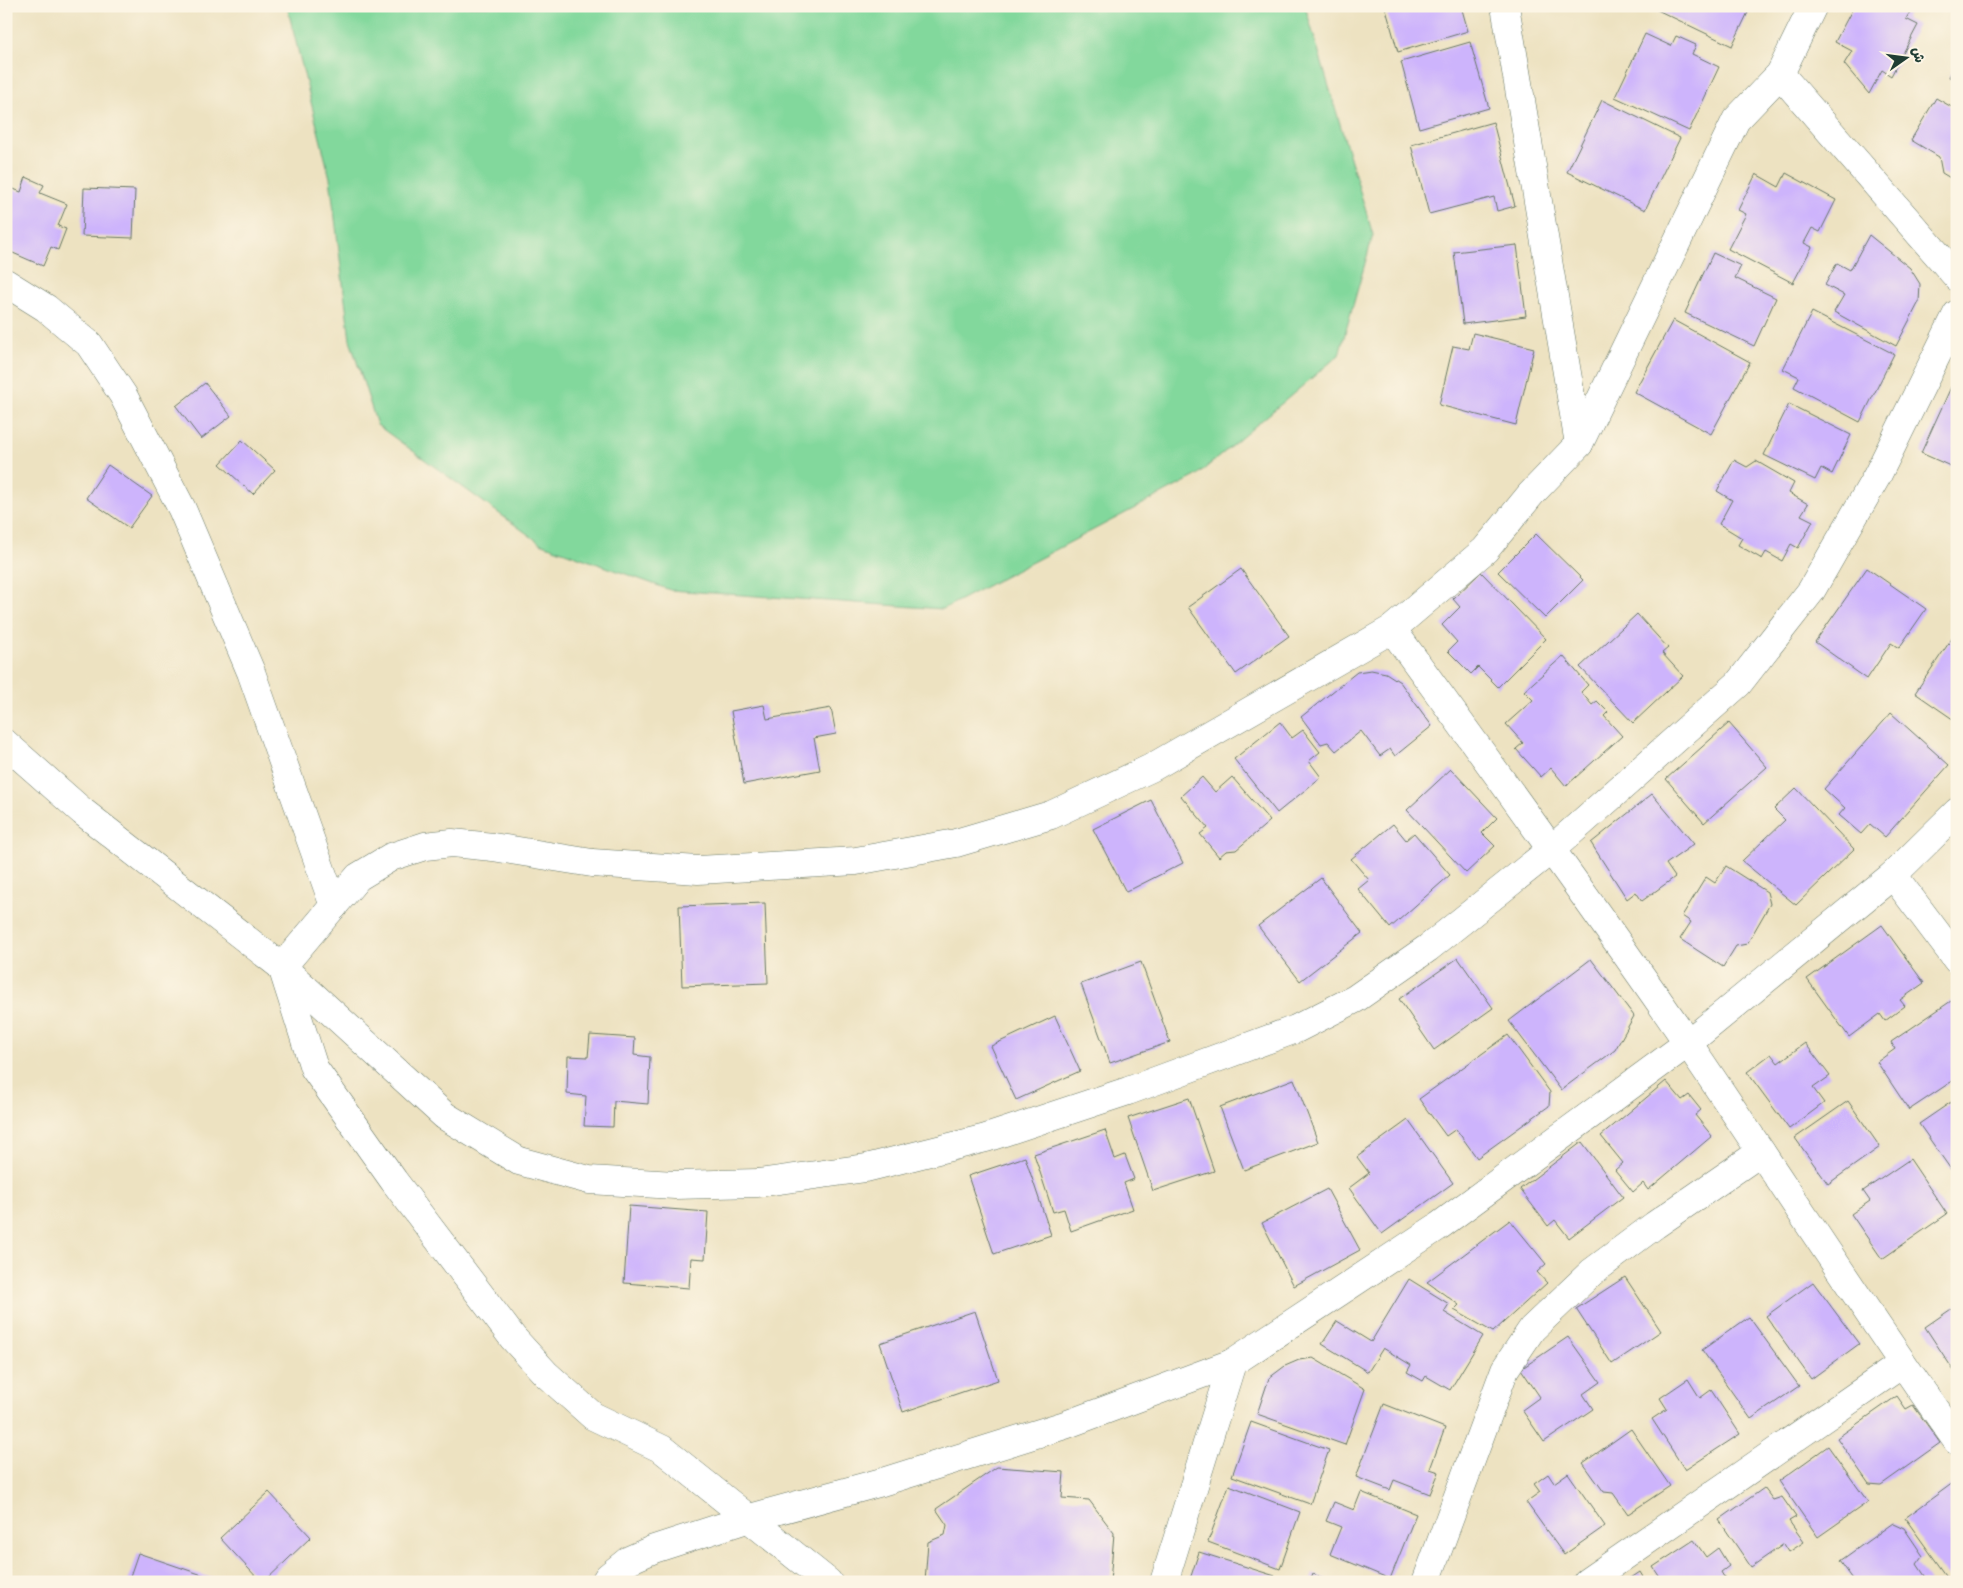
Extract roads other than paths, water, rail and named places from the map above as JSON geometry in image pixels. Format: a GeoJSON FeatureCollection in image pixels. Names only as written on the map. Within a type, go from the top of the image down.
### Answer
{"type":"FeatureCollection","features":[{"type":"Feature","properties":{"kind":"street"},"geometry":{"type":"LineString","coordinates":[[1505,6],[1580,444]]}},
{"type":"Feature","properties":{"kind":"street"},"geometry":{"type":"LineString","coordinates":[[282,968],[358,877],[391,857],[425,846],[452,843],[493,847],[592,863],[698,870],[856,861],[956,843],[1051,815],[1151,768],[1392,629],[1485,550],[1531,494],[1580,444],[1736,120],[1780,74],[1813,6]]}},
{"type":"Feature","properties":{"kind":"street"},"geometry":{"type":"LineString","coordinates":[[1780,74],[1957,277]]}},
{"type":"Feature","properties":{"kind":"street"},"geometry":{"type":"LineString","coordinates":[[6,283],[46,308],[89,344],[123,396],[182,508],[251,672],[334,906]]}},
{"type":"Feature","properties":{"kind":"street"},"geometry":{"type":"LineString","coordinates":[[6,744],[83,812],[282,968],[445,1116],[519,1161],[589,1180],[675,1185],[758,1183],[866,1168],[986,1138],[1128,1091],[1296,1029],[1355,999],[1428,948],[1552,849],[1738,684],[1811,590],[1877,476],[1957,314]]}},
{"type":"Feature","properties":{"kind":"street"},"geometry":{"type":"LineString","coordinates":[[1392,629],[1552,849],[1688,1044],[1902,1364],[1957,1441]]}},
{"type":"Feature","properties":{"kind":"street"},"geometry":{"type":"LineString","coordinates":[[605,1582],[608,1577],[629,1560],[654,1549],[750,1518],[882,1482],[1065,1425],[1232,1362],[1439,1226],[1688,1044],[1893,875],[1957,812]]}},
{"type":"Feature","properties":{"kind":"street"},"geometry":{"type":"LineString","coordinates":[[1893,875],[1957,960]]}},
{"type":"Feature","properties":{"kind":"street"},"geometry":{"type":"LineString","coordinates":[[282,968],[314,1068],[394,1181],[513,1338],[546,1374],[593,1416],[662,1449],[828,1582]]}},
{"type":"Feature","properties":{"kind":"street"},"geometry":{"type":"LineString","coordinates":[[1426,1582],[1506,1369],[1532,1329],[1592,1272],[1655,1225],[1761,1152]]}},
{"type":"Feature","properties":{"kind":"street"},"geometry":{"type":"LineString","coordinates":[[1164,1582],[1232,1362]]}},
{"type":"Feature","properties":{"kind":"street"},"geometry":{"type":"LineString","coordinates":[[1587,1582],[1902,1364]]}}]}
